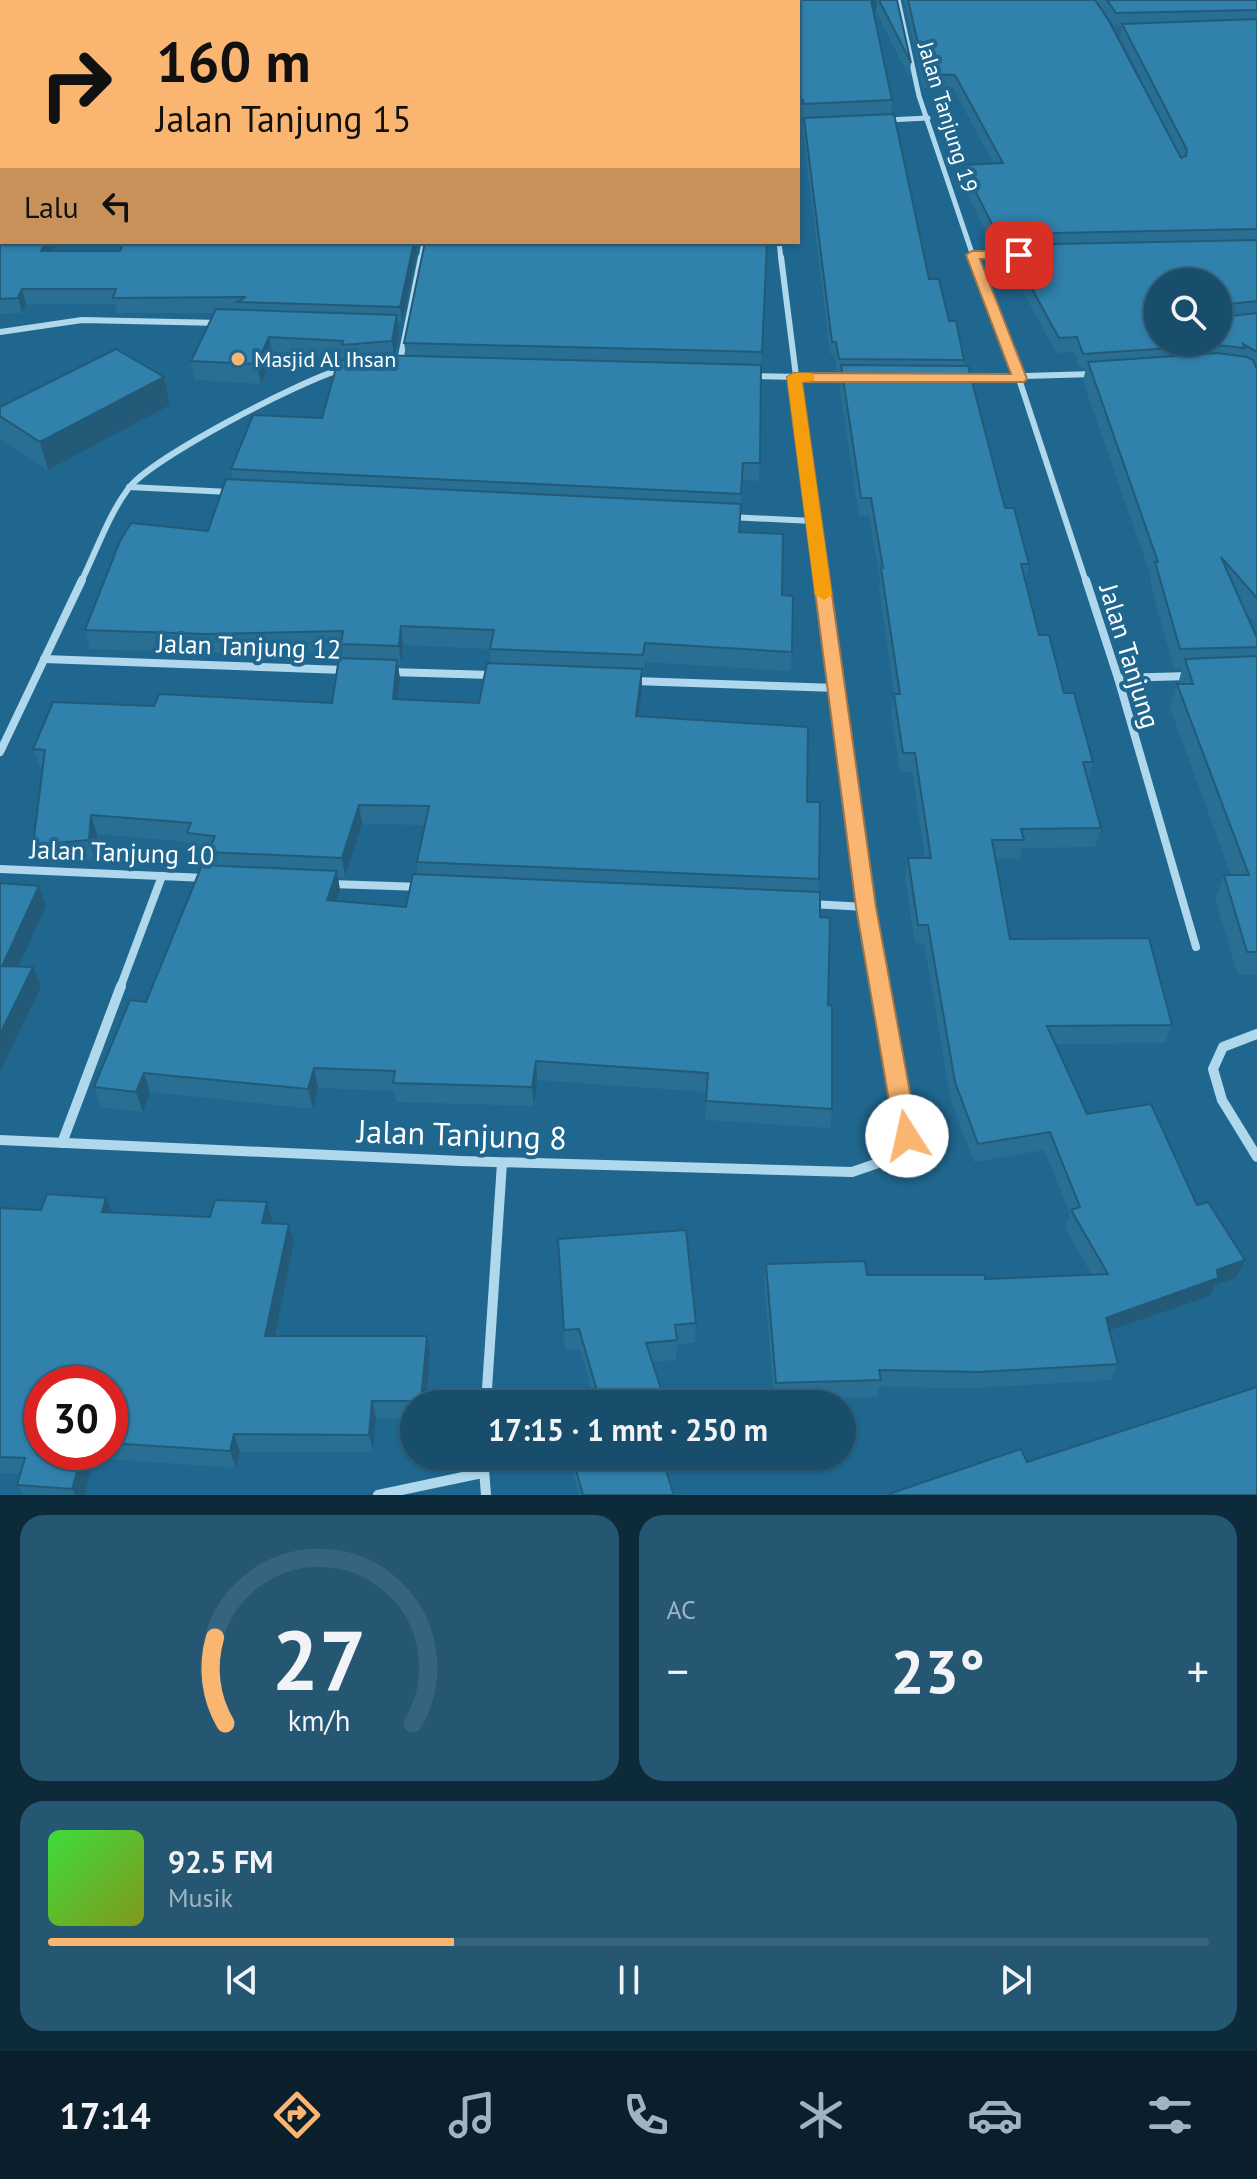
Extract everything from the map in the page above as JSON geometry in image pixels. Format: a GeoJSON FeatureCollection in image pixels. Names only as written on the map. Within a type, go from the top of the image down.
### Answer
{"type":"FeatureCollection","features":[{"type":"Feature","properties":{"kind":"street","name":"Jalan Tanjung 19"},"geometry":{"type":"LineString","coordinates":[[898,0],[919,96],[972,255],[1019,379]]}},
{"type":"Feature","properties":{"kind":"street"},"geometry":{"type":"LineString","coordinates":[[873,121],[928,118]]}},
{"type":"Feature","properties":{"kind":"street"},"geometry":{"type":"LineString","coordinates":[[399,366],[424,244]]}},
{"type":"Feature","properties":{"kind":"street"},"geometry":{"type":"LineString","coordinates":[[410,246],[424,244],[440,247]]}},
{"type":"Feature","properties":{"kind":"street"},"geometry":{"type":"LineString","coordinates":[[779,244],[794,377],[866,907],[807,904]]}},
{"type":"Feature","properties":{"kind":"street"},"geometry":{"type":"LineString","coordinates":[[765,254],[781,255]]}},
{"type":"Feature","properties":{"kind":"street"},"geometry":{"type":"LineString","coordinates":[[972,255],[1019,255]]}},
{"type":"Feature","properties":{"kind":"street"},"geometry":{"type":"LineString","coordinates":[[0,332],[52,320],[79,318],[235,323]]}},
{"type":"Feature","properties":{"kind":"street"},"geometry":{"type":"LineString","coordinates":[[390,328],[406,328]]}},
{"type":"Feature","properties":{"kind":"street"},"geometry":{"type":"LineString","coordinates":[[387,366],[414,367]]}},
{"type":"Feature","properties":{"kind":"street"},"geometry":{"type":"LineString","coordinates":[[0,752],[129,487],[154,466],[244,413],[311,379],[350,368]]}},
{"type":"Feature","properties":{"kind":"street"},"geometry":{"type":"LineString","coordinates":[[944,378],[1019,379],[1104,373]]}},
{"type":"Feature","properties":{"kind":"street"},"geometry":{"type":"LineString","coordinates":[[739,376],[854,378]]}},
{"type":"Feature","properties":{"kind":"street","name":"Jalan Tanjung"},"geometry":{"type":"LineString","coordinates":[[1019,379],[1118,678],[1196,947]]}},
{"type":"Feature","properties":{"kind":"street"},"geometry":{"type":"LineString","coordinates":[[129,487],[240,493]]}},
{"type":"Feature","properties":{"kind":"street"},"geometry":{"type":"LineString","coordinates":[[715,516],[813,521]]}},
{"type":"Feature","properties":{"kind":"street","name":"Jalan Tanjung 12"},"geometry":{"type":"LineString","coordinates":[[44,659],[359,670]]}},
{"type":"Feature","properties":{"kind":"street","name":"Jalan Tanjung 12"},"geometry":{"type":"LineString","coordinates":[[374,671],[500,676]]}},
{"type":"Feature","properties":{"kind":"street"},"geometry":{"type":"LineString","coordinates":[[1118,678],[1195,676]]}},
{"type":"Feature","properties":{"kind":"street"},"geometry":{"type":"LineString","coordinates":[[626,680],[837,688]]}},
{"type":"Feature","properties":{"kind":"street","name":"Jalan Tanjung 10"},"geometry":{"type":"LineString","coordinates":[[0,869],[224,879]]}},
{"type":"Feature","properties":{"kind":"street"},"geometry":{"type":"LineString","coordinates":[[62,1143],[162,876]]}},
{"type":"Feature","properties":{"kind":"street"},"geometry":{"type":"LineString","coordinates":[[319,883],[429,888]]}},
{"type":"Feature","properties":{"kind":"street","name":"Jalan Tanjung 8"},"geometry":{"type":"LineString","coordinates":[[0,1140],[502,1163],[852,1172],[872,1169],[892,1158],[907,1136],[866,907]]}},
{"type":"Feature","properties":{"kind":"street"},"geometry":{"type":"LineString","coordinates":[[1257,1034],[1223,1047],[1213,1069],[1222,1100],[1257,1157]]}},
{"type":"Feature","properties":{"kind":"street"},"geometry":{"type":"LineString","coordinates":[[487,1390],[502,1163]]}},
{"type":"Feature","properties":{"kind":"street"},"geometry":{"type":"LineString","coordinates":[[482,1470],[486,1495]]}},
{"type":"Feature","properties":{"kind":"street"},"geometry":{"type":"LineString","coordinates":[[378,1495],[482,1473]]}},
{"type":"Feature","properties":{"kind":"building"},"geometry":{"type":"Polygon","coordinates":[[[800,0],[871,0],[892,100],[803,104],[800,100],[800,0]]]}},
{"type":"Feature","properties":{"kind":"building"},"geometry":{"type":"Polygon","coordinates":[[[879,0],[897,0],[911,63],[879,0]]]}},
{"type":"Feature","properties":{"kind":"building"},"geometry":{"type":"Polygon","coordinates":[[[908,0],[1095,0],[1181,158],[1186,156],[1187,150],[1122,24],[1257,19],[1257,229],[1003,234],[998,225],[993,226],[962,165],[1003,163],[955,75],[925,74],[908,0]]]}},
{"type":"Feature","properties":{"kind":"building"},"geometry":{"type":"Polygon","coordinates":[[[1107,0],[1257,0],[1257,10],[1116,13],[1107,0]]]}},
{"type":"Feature","properties":{"kind":"building"},"geometry":{"type":"Polygon","coordinates":[[[894,114],[929,279],[939,279],[949,321],[956,321],[964,360],[839,359],[836,342],[832,342],[804,118],[894,114]]]}},
{"type":"Feature","properties":{"kind":"building"},"geometry":{"type":"Polygon","coordinates":[[[1257,240],[1257,301],[1232,304],[1232,268],[1144,268],[1144,350],[1083,354],[1077,337],[1059,338],[1008,245],[1257,240]]]}},
{"type":"Feature","properties":{"kind":"building"},"geometry":{"type":"Polygon","coordinates":[[[0,244],[45,244],[41,251],[120,251],[123,244],[414,244],[400,307],[237,302],[246,297],[113,298],[116,289],[22,289],[18,298],[0,299],[0,244]]]}},
{"type":"Feature","properties":{"kind":"building"},"geometry":{"type":"Polygon","coordinates":[[[425,244],[767,244],[762,352],[404,343],[425,244]]]}},
{"type":"Feature","properties":{"kind":"building"},"geometry":{"type":"Polygon","coordinates":[[[216,309],[397,315],[392,341],[342,345],[343,341],[269,337],[257,364],[191,361],[216,309]]]}},
{"type":"Feature","properties":{"kind":"building"},"geometry":{"type":"Polygon","coordinates":[[[1257,313],[1257,352],[1243,344],[1245,348],[1232,347],[1232,316],[1257,313]]]}},
{"type":"Feature","properties":{"kind":"building"},"geometry":{"type":"Polygon","coordinates":[[[116,349],[164,377],[40,442],[0,416],[0,407],[116,349]]]}},
{"type":"Feature","properties":{"kind":"building"},"geometry":{"type":"Polygon","coordinates":[[[373,355],[761,365],[760,463],[743,463],[741,494],[231,469],[253,415],[322,418],[338,361],[373,355]]]}},
{"type":"Feature","properties":{"kind":"building"},"geometry":{"type":"Polygon","coordinates":[[[1232,355],[1253,360],[1257,369],[1257,598],[1221,557],[1257,638],[1257,647],[1180,649],[1155,562],[1158,562],[1088,362],[1232,355]]]}},
{"type":"Feature","properties":{"kind":"building"},"geometry":{"type":"Polygon","coordinates":[[[841,365],[968,366],[1005,508],[1014,508],[1029,564],[1021,564],[1039,635],[1049,635],[1064,693],[1074,693],[1093,762],[1083,762],[1101,828],[1021,829],[1024,840],[992,840],[1010,939],[1149,938],[1172,1025],[1047,1026],[1087,1114],[1151,1104],[1197,1205],[1208,1202],[1245,1260],[1217,1270],[1218,1278],[1106,1318],[1118,1364],[980,1372],[879,1370],[881,1380],[776,1383],[766,1264],[865,1261],[867,1275],[985,1275],[985,1279],[1108,1274],[1071,1210],[1080,1207],[1050,1132],[978,1144],[955,1082],[928,925],[918,925],[908,858],[931,858],[915,753],[903,753],[894,694],[900,694],[883,568],[871,498],[861,498],[841,365]]]}},
{"type":"Feature","properties":{"kind":"building"},"geometry":{"type":"Polygon","coordinates":[[[226,479],[741,504],[739,532],[783,534],[782,595],[793,596],[792,652],[645,643],[643,655],[490,649],[494,630],[401,626],[399,646],[341,644],[343,631],[205,634],[85,630],[120,541],[131,523],[208,531],[226,479]]]}},
{"type":"Feature","properties":{"kind":"building"},"geometry":{"type":"Polygon","coordinates":[[[1257,656],[1257,952],[1247,952],[1224,875],[1249,875],[1177,684],[1193,684],[1185,659],[1257,656]]]}},
{"type":"Feature","properties":{"kind":"building"},"geometry":{"type":"Polygon","coordinates":[[[339,658],[397,660],[393,699],[479,703],[487,663],[642,669],[636,716],[808,727],[807,802],[820,802],[819,879],[417,862],[429,806],[359,805],[342,858],[208,852],[215,836],[187,833],[191,823],[91,815],[89,840],[33,845],[45,750],[33,749],[53,702],[154,706],[159,694],[332,703],[339,658]]]}},
{"type":"Feature","properties":{"kind":"building"},"geometry":{"type":"Polygon","coordinates":[[[202,865],[337,871],[327,900],[406,907],[413,874],[820,892],[820,917],[830,918],[828,1005],[832,1006],[832,1109],[706,1101],[708,1073],[536,1061],[532,1087],[393,1083],[395,1071],[314,1068],[308,1089],[144,1073],[136,1092],[94,1087],[130,1000],[146,1002],[202,865]]]}},
{"type":"Feature","properties":{"kind":"building"},"geometry":{"type":"Polygon","coordinates":[[[0,883],[39,886],[2,966],[33,967],[0,1034],[0,883]]]}},
{"type":"Feature","properties":{"kind":"building"},"geometry":{"type":"Polygon","coordinates":[[[47,1194],[106,1198],[102,1212],[210,1217],[215,1200],[267,1202],[262,1223],[289,1224],[265,1336],[427,1336],[422,1390],[400,1390],[400,1401],[372,1401],[369,1435],[234,1434],[230,1451],[128,1444],[128,1366],[24,1366],[24,1458],[0,1457],[0,1208],[41,1210],[47,1194]]]}},
{"type":"Feature","properties":{"kind":"building"},"geometry":{"type":"Polygon","coordinates":[[[686,1230],[696,1323],[675,1325],[677,1340],[646,1343],[661,1390],[597,1390],[579,1329],[564,1330],[558,1239],[686,1230]]]}},
{"type":"Feature","properties":{"kind":"building"},"geometry":{"type":"Polygon","coordinates":[[[1257,1387],[1257,1495],[886,1495],[1021,1449],[1027,1462],[1257,1387]]]}},
{"type":"Feature","properties":{"kind":"building"},"geometry":{"type":"Polygon","coordinates":[[[24,1461],[24,1470],[78,1470],[72,1489],[17,1485],[24,1461]]]}},
{"type":"Feature","properties":{"kind":"building"},"geometry":{"type":"Polygon","coordinates":[[[576,1470],[666,1470],[674,1495],[583,1495],[576,1470]]]}},
{"type":"Feature","properties":{"kind":"slow traffic"},"geometry":{"type":"LineString","coordinates":[[809,378],[794,377],[824,595]]}},
{"type":"Feature","properties":{"kind":"place","name":"Masjid Al Ihsan"},"geometry":{"type":"Point","coordinates":[238,359]}},
{"type":"Feature","properties":{"kind":"route"},"geometry":{"type":"LineString","coordinates":[[907,1136],[866,907],[794,377],[1019,379],[972,255],[1019,255]]}}]}
